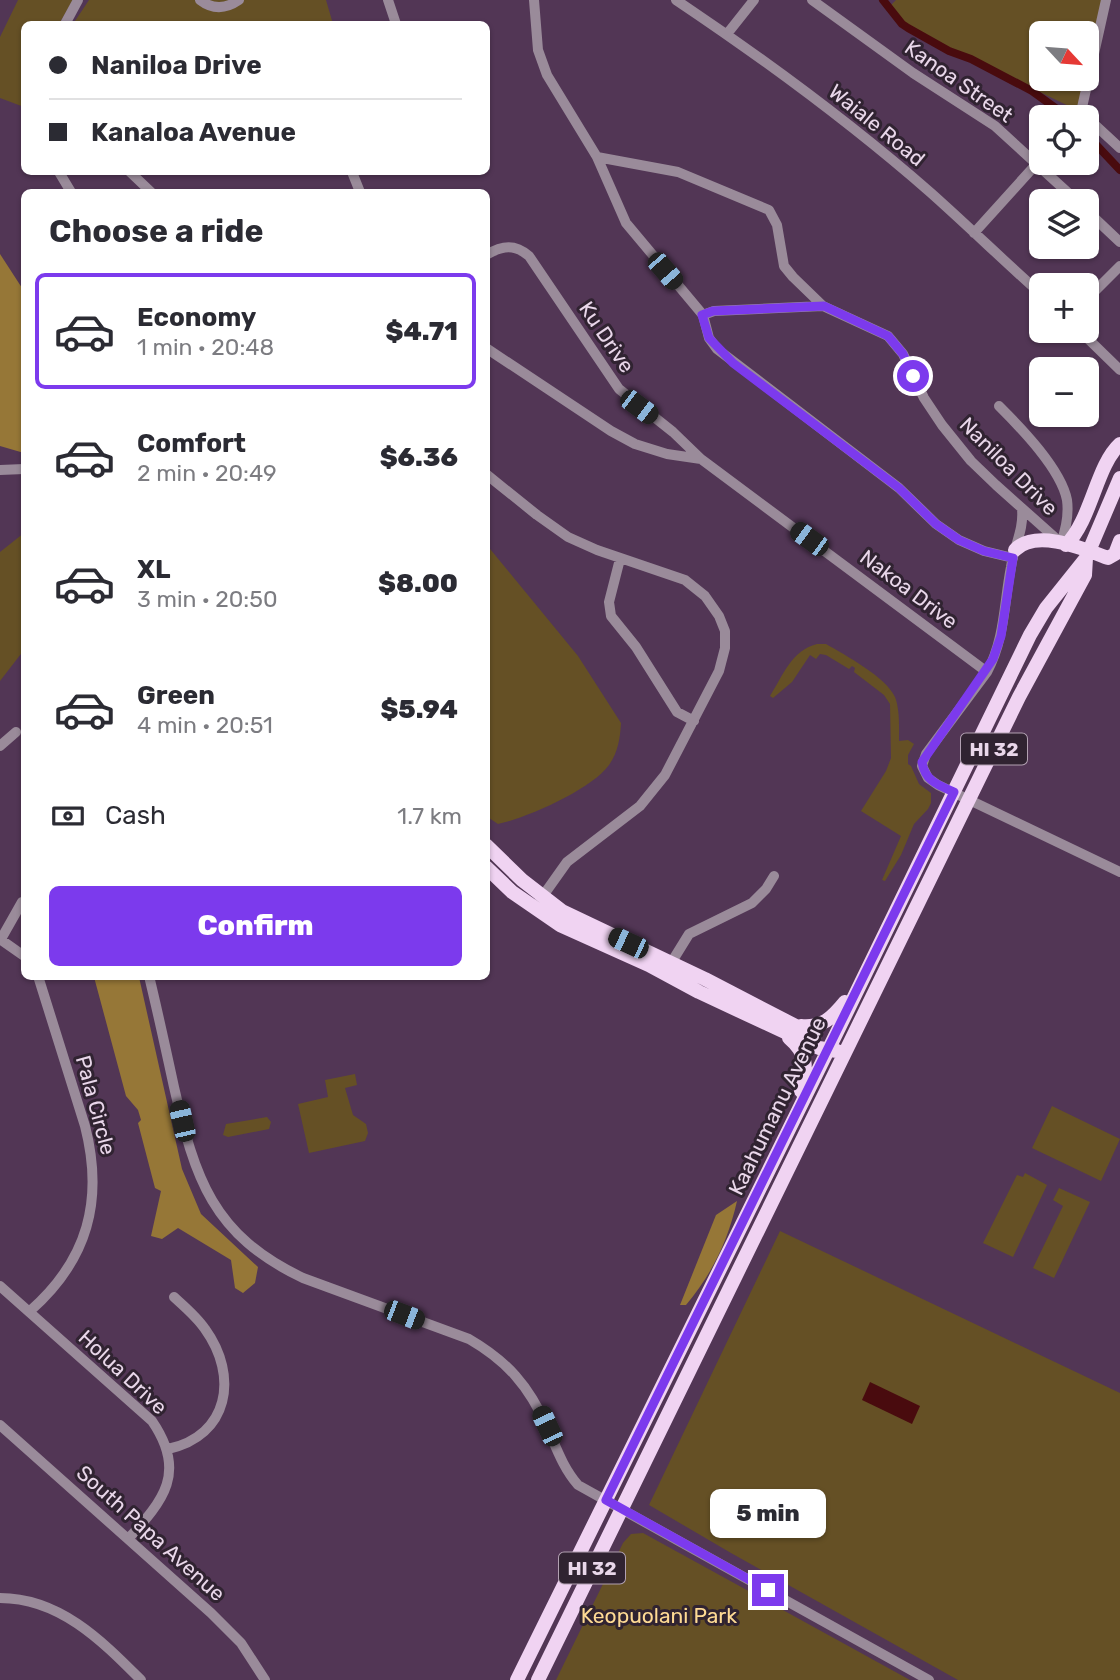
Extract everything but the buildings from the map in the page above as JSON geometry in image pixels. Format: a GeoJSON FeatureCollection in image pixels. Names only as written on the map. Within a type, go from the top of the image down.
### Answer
{"type":"FeatureCollection","features":[{"type":"Feature","properties":{"kind":"main road"},"geometry":{"type":"LineString","coordinates":[[1068,544],[1077,533],[1108,462],[1120,444]]}},
{"type":"Feature","properties":{"kind":"main road","name":"Kaahumanu Avenue"},"geometry":{"type":"LineString","coordinates":[[538,1680],[969,800],[1038,662],[1097,557],[1120,478]]}},
{"type":"Feature","properties":{"kind":"main road"},"geometry":{"type":"LineString","coordinates":[[1014,554],[1028,541],[1068,544],[1097,557],[1113,556],[1120,541]]}},
{"type":"Feature","properties":{"kind":"main road","name":"Kaahumanu Avenue"},"geometry":{"type":"LineString","coordinates":[[517,1680],[1030,635],[1046,608],[1097,557]]}},
{"type":"Feature","properties":{"kind":"main road"},"geometry":{"type":"LineString","coordinates":[[1014,667],[1023,662],[1038,662],[1029,645],[1030,635]]}},
{"type":"Feature","properties":{"kind":"main road"},"geometry":{"type":"LineString","coordinates":[[490,849],[538,902]]}},
{"type":"Feature","properties":{"kind":"main road"},"geometry":{"type":"LineString","coordinates":[[490,871],[512,892],[562,911],[668,968],[793,1024],[823,1040],[829,1048]]}},
{"type":"Feature","properties":{"kind":"main road"},"geometry":{"type":"LineString","coordinates":[[668,968],[699,992],[819,1048],[829,1048],[845,1054]]}},
{"type":"Feature","properties":{"kind":"main road"},"geometry":{"type":"LineString","coordinates":[[793,1024],[811,1026],[826,1022],[861,982]]}},
{"type":"Feature","properties":{"kind":"main road"},"geometry":{"type":"LineString","coordinates":[[777,1028],[799,1047],[805,1058],[806,1072],[794,1119]]}},
{"type":"Feature","properties":{"kind":"street"},"geometry":{"type":"LineString","coordinates":[[67,21],[78,0]]}},
{"type":"Feature","properties":{"kind":"street"},"geometry":{"type":"LineString","coordinates":[[200,0],[214,7],[226,7],[239,0]]}},
{"type":"Feature","properties":{"kind":"street"},"geometry":{"type":"LineString","coordinates":[[388,0],[395,21]]}},
{"type":"Feature","properties":{"kind":"street"},"geometry":{"type":"LineString","coordinates":[[534,0],[538,50],[547,75],[597,157],[626,223],[702,315],[709,338],[725,356],[899,488],[936,524],[967,545],[1014,554]]}},
{"type":"Feature","properties":{"kind":"street","name":"Waiale Road"},"geometry":{"type":"LineString","coordinates":[[676,0],[727,34],[855,131],[922,186],[1029,283]]}},
{"type":"Feature","properties":{"kind":"street"},"geometry":{"type":"LineString","coordinates":[[727,34],[754,0]]}},
{"type":"Feature","properties":{"kind":"street","name":"Kanoa Street"},"geometry":{"type":"LineString","coordinates":[[812,0],[912,73],[995,126],[1029,153]]}},
{"type":"Feature","properties":{"kind":"street"},"geometry":{"type":"LineString","coordinates":[[1081,105],[1106,0]]}},
{"type":"Feature","properties":{"kind":"street"},"geometry":{"type":"LineString","coordinates":[[1099,131],[1120,148]]}},
{"type":"Feature","properties":{"kind":"street","name":"Naniloa Drive"},"geometry":{"type":"LineString","coordinates":[[597,157],[678,172],[769,210],[777,225],[784,266],[793,278],[824,306],[888,336],[903,354],[924,398],[971,461],[1022,509],[1068,544]]}},
{"type":"Feature","properties":{"kind":"street"},"geometry":{"type":"LineString","coordinates":[[974,233],[1029,172]]}},
{"type":"Feature","properties":{"kind":"street"},"geometry":{"type":"LineString","coordinates":[[133,175],[148,189]]}},
{"type":"Feature","properties":{"kind":"street","name":"Kanoa Street"},"geometry":{"type":"LineString","coordinates":[[1052,175],[1066,189]]}},
{"type":"Feature","properties":{"kind":"street"},"geometry":{"type":"LineString","coordinates":[[1099,222],[1120,242]]}},
{"type":"Feature","properties":{"kind":"street","name":"Ku Drive"},"geometry":{"type":"LineString","coordinates":[[490,253],[496,249],[514,247],[529,256],[619,389],[673,432],[701,459]]}},
{"type":"Feature","properties":{"kind":"street"},"geometry":{"type":"LineString","coordinates":[[1099,287],[1120,266]]}},
{"type":"Feature","properties":{"kind":"street"},"geometry":{"type":"LineString","coordinates":[[702,315],[713,311],[824,306]]}},
{"type":"Feature","properties":{"kind":"street"},"geometry":{"type":"LineString","coordinates":[[1092,343],[1120,370]]}},
{"type":"Feature","properties":{"kind":"street","name":"Nakoa Drive"},"geometry":{"type":"LineString","coordinates":[[490,351],[611,431],[651,449],[701,459],[987,672]]}},
{"type":"Feature","properties":{"kind":"street"},"geometry":{"type":"LineString","coordinates":[[999,406],[1061,482],[1068,509],[1068,544]]}},
{"type":"Feature","properties":{"kind":"street"},"geometry":{"type":"LineString","coordinates":[[0,470],[21,469]]}},
{"type":"Feature","properties":{"kind":"street"},"geometry":{"type":"LineString","coordinates":[[490,477],[568,537],[621,559],[685,580],[705,596],[719,616],[725,631],[725,648],[719,671],[665,775],[640,806],[567,862],[538,902]]}},
{"type":"Feature","properties":{"kind":"street"},"geometry":{"type":"LineString","coordinates":[[1022,509],[1023,526],[1014,554],[1001,636],[987,672],[922,762],[924,771],[930,781],[1120,872]]}},
{"type":"Feature","properties":{"kind":"street"},"geometry":{"type":"LineString","coordinates":[[621,559],[609,602],[611,616],[636,647],[677,712],[694,721]]}},
{"type":"Feature","properties":{"kind":"street"},"geometry":{"type":"LineString","coordinates":[[0,746],[16,732]]}},
{"type":"Feature","properties":{"kind":"street"},"geometry":{"type":"LineString","coordinates":[[668,968],[689,934],[752,902],[766,889],[774,876]]}},
{"type":"Feature","properties":{"kind":"street"},"geometry":{"type":"LineString","coordinates":[[21,904],[1,939],[21,954]]}},
{"type":"Feature","properties":{"kind":"street","name":"Pala Circle"},"geometry":{"type":"LineString","coordinates":[[30,1311],[53,1287],[75,1255],[89,1220],[94,1180],[85,1126],[39,980]]}},
{"type":"Feature","properties":{"kind":"street"},"geometry":{"type":"LineString","coordinates":[[150,980],[187,1145],[205,1190],[236,1232],[259,1253],[303,1278],[468,1339],[493,1353],[513,1371],[537,1404],[563,1464],[583,1489],[621,1507],[929,1680]]}},
{"type":"Feature","properties":{"kind":"street","name":"Holua Drive"},"geometry":{"type":"LineString","coordinates":[[0,1286],[152,1421],[163,1437],[167,1449]]}},
{"type":"Feature","properties":{"kind":"street"},"geometry":{"type":"LineString","coordinates":[[128,1539],[159,1505],[166,1490],[169,1458],[167,1449],[188,1443],[208,1429],[225,1396],[222,1363],[215,1345],[193,1315],[174,1297]]}},
{"type":"Feature","properties":{"kind":"street","name":"South Papa Avenue"},"geometry":{"type":"LineString","coordinates":[[0,1425],[230,1631],[265,1680]]}},
{"type":"Feature","properties":{"kind":"street"},"geometry":{"type":"LineString","coordinates":[[0,1598],[24,1601],[60,1612],[102,1641],[141,1680]]}},
{"type":"Feature","properties":{"kind":"green space"},"geometry":{"type":"Polygon","coordinates":[[[18,0],[73,0],[61,21],[21,21],[21,106],[0,98],[0,37],[18,0]]]}},
{"type":"Feature","properties":{"kind":"green space"},"geometry":{"type":"Polygon","coordinates":[[[89,0],[326,0],[332,21],[75,21],[89,0]]]}},
{"type":"Feature","properties":{"kind":"green space"},"geometry":{"type":"Polygon","coordinates":[[[896,0],[1106,0],[1099,31],[1099,21],[1029,21],[1029,87],[907,28],[888,8],[896,0]]]}},
{"type":"Feature","properties":{"kind":"green space"},"geometry":{"type":"Polygon","coordinates":[[[1038,91],[1086,91],[1083,105],[1066,105],[1038,91]]]}},
{"type":"Feature","properties":{"kind":"green space"},"geometry":{"type":"Polygon","coordinates":[[[21,535],[21,654],[0,681],[0,552],[21,535]]]}},
{"type":"Feature","properties":{"kind":"green space"},"geometry":{"type":"Polygon","coordinates":[[[490,549],[578,656],[621,723],[615,755],[601,774],[589,784],[525,816],[498,824],[490,819],[490,549]]]}},
{"type":"Feature","properties":{"kind":"green space"},"geometry":{"type":"Polygon","coordinates":[[[826,644],[854,660],[890,689],[898,707],[899,741],[908,740],[914,744],[908,755],[908,764],[919,784],[931,793],[928,809],[914,824],[901,855],[885,881],[882,880],[901,836],[861,811],[891,758],[890,704],[884,695],[854,672],[855,668],[852,666],[849,669],[820,654],[816,659],[810,655],[792,682],[773,698],[770,696],[794,658],[808,647],[826,644]]]}},
{"type":"Feature","properties":{"kind":"green space"},"geometry":{"type":"Polygon","coordinates":[[[355,1074],[357,1085],[345,1088],[353,1115],[366,1124],[368,1133],[365,1141],[309,1153],[298,1104],[328,1097],[325,1080],[355,1074]]]}},
{"type":"Feature","properties":{"kind":"green space"},"geometry":{"type":"Polygon","coordinates":[[[1052,1106],[1120,1139],[1101,1181],[1032,1148],[1052,1106]]]}},
{"type":"Feature","properties":{"kind":"green space"},"geometry":{"type":"Polygon","coordinates":[[[267,1117],[271,1122],[269,1129],[228,1137],[223,1135],[226,1124],[267,1117]]]}},
{"type":"Feature","properties":{"kind":"green space"},"geometry":{"type":"Polygon","coordinates":[[[1025,1173],[1047,1185],[1013,1257],[983,1243],[1017,1175],[1023,1177],[1025,1173]]]}},
{"type":"Feature","properties":{"kind":"green space"},"geometry":{"type":"Polygon","coordinates":[[[1059,1188],[1090,1202],[1054,1278],[1033,1268],[1063,1206],[1053,1200],[1059,1188]]]}},
{"type":"Feature","properties":{"kind":"green space"},"geometry":{"type":"Polygon","coordinates":[[[780,1231],[1120,1393],[1120,1680],[958,1680],[649,1505],[780,1231]]]}},
{"type":"Feature","properties":{"kind":"green space","name":"Keopuolani Park"},"geometry":{"type":"Polygon","coordinates":[[[643,1533],[910,1680],[556,1680],[623,1543],[631,1534],[643,1533]]]}},
{"type":"Feature","properties":{"kind":"shaded area"},"geometry":{"type":"Polygon","coordinates":[[[0,254],[21,286],[21,452],[0,446],[0,254]]]}},
{"type":"Feature","properties":{"kind":"shaded area"},"geometry":{"type":"Polygon","coordinates":[[[95,980],[140,980],[182,1169],[201,1214],[258,1267],[255,1283],[243,1293],[235,1288],[231,1260],[178,1228],[162,1239],[151,1236],[161,1191],[155,1188],[138,1123],[141,1120],[138,1110],[126,1096],[95,980]]]}},
{"type":"Feature","properties":{"kind":"shaded area"},"geometry":{"type":"Polygon","coordinates":[[[737,1201],[729,1230],[711,1269],[686,1305],[680,1305],[716,1215],[737,1201]]]}},
{"type":"Feature","properties":{"kind":"shaded area"},"geometry":{"type":"Polygon","coordinates":[[[870,1382],[920,1406],[912,1424],[862,1400],[870,1382]]]}},
{"type":"Feature","properties":{"kind":"waterway"},"geometry":{"type":"LineString","coordinates":[[883,0],[908,28],[1032,91],[1051,105]]}},
{"type":"Feature","properties":{"kind":"waterway"},"geometry":{"type":"LineString","coordinates":[[1099,148],[1120,170]]}},
{"type":"Feature","properties":{"kind":"route"},"geometry":{"type":"LineString","coordinates":[[768,1590],[606,1500],[954,792],[930,781],[922,766],[923,758],[987,672],[998,648],[1013,558],[967,545],[936,524],[899,488],[733,363],[709,338],[702,315],[713,311],[824,306],[888,336],[903,354],[913,376]]}}]}
